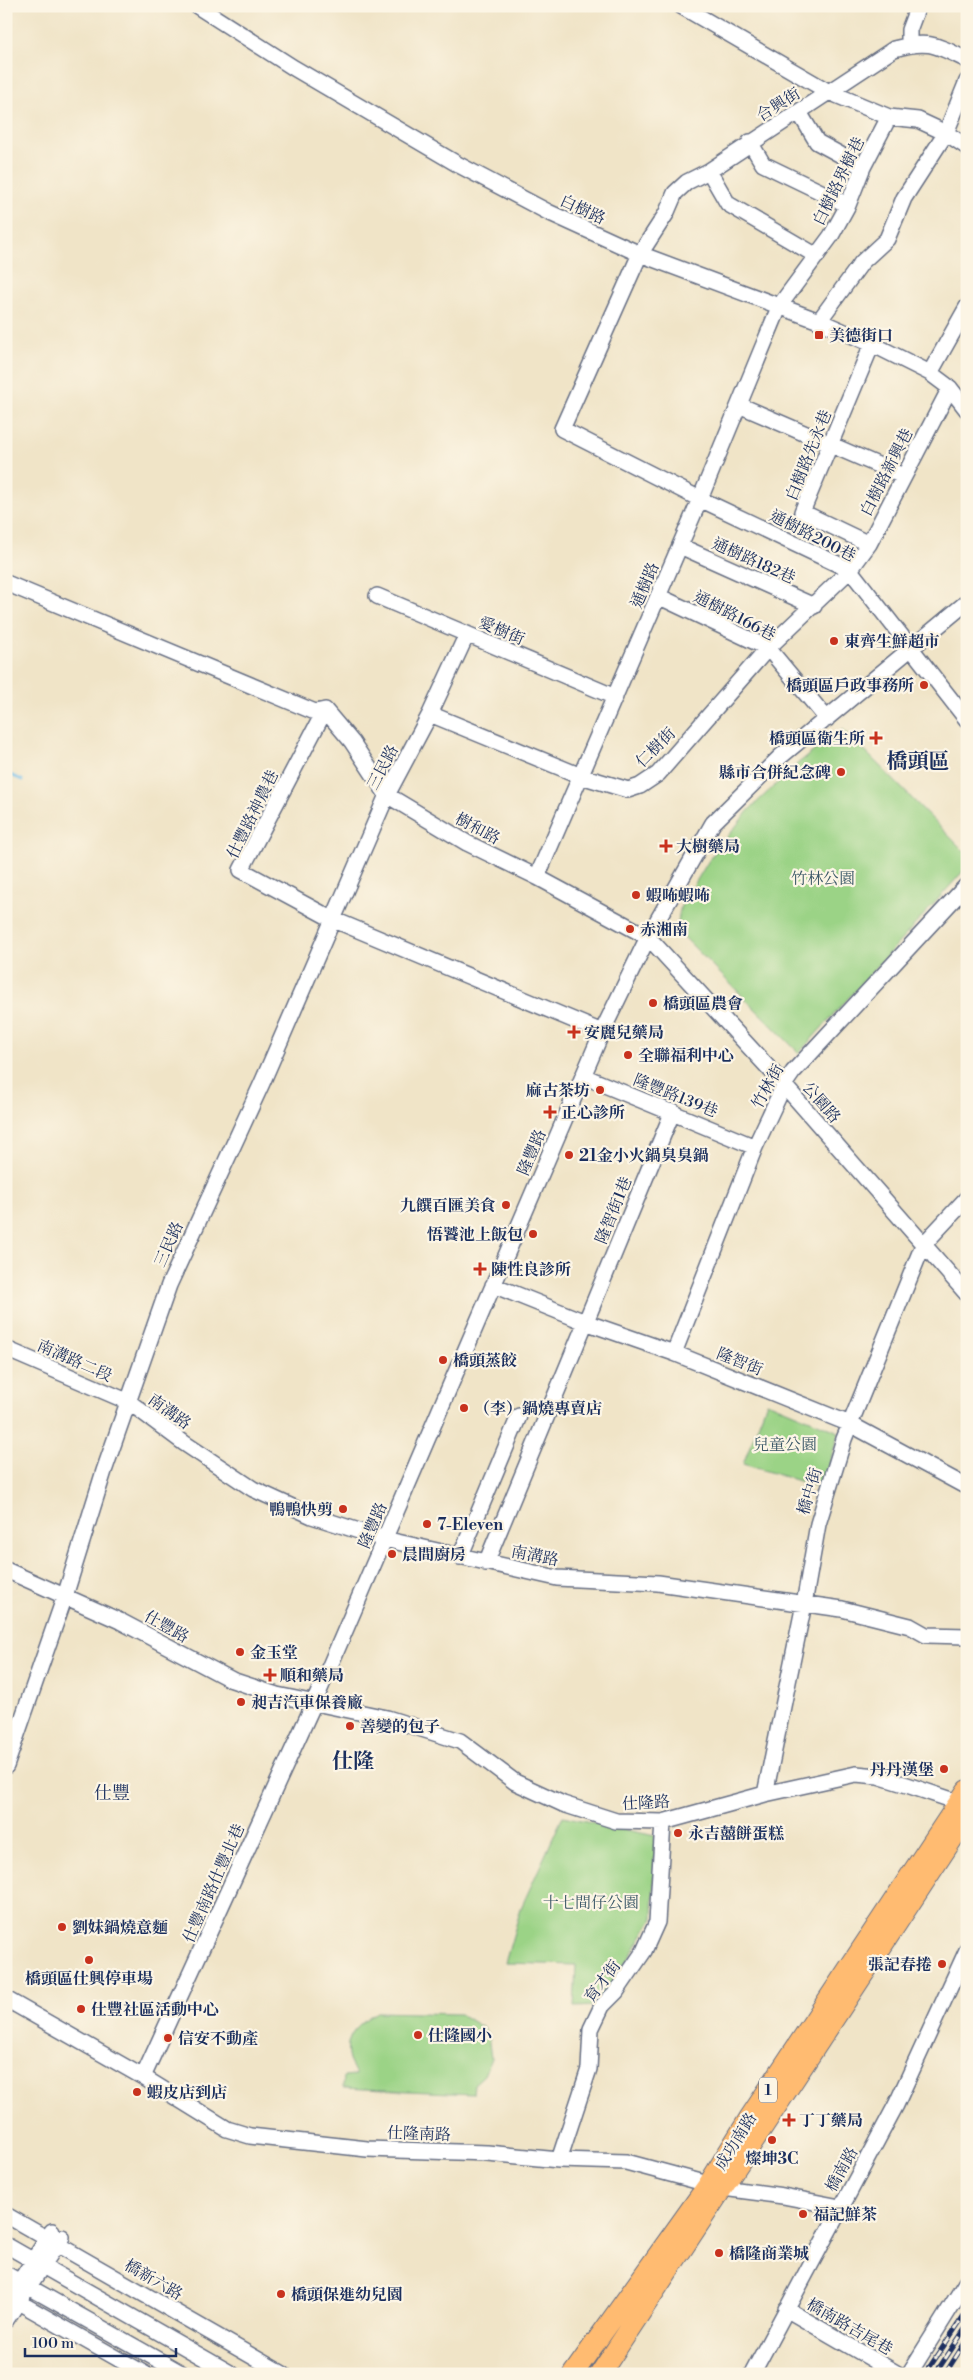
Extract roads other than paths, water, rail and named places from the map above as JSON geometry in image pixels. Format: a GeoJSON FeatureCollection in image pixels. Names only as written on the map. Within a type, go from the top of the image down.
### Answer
{"type":"FeatureCollection","features":[{"type":"Feature","properties":{"kind":"main road","name":"成功南路"},"geometry":{"type":"LineString","coordinates":[[600,2374],[715,2187],[750,2116],[965,1804]]}},
{"type":"Feature","properties":{"kind":"main road","name":"成功南路"},"geometry":{"type":"LineString","coordinates":[[573,2374],[715,2187]]}},
{"type":"Feature","properties":{"kind":"street","name":"白樹路"},"geometry":{"type":"LineString","coordinates":[[197,6],[294,68],[458,165],[548,212],[640,254],[819,320],[872,344],[930,373],[950,388],[967,410]]}},
{"type":"Feature","properties":{"kind":"street"},"geometry":{"type":"LineString","coordinates":[[681,6],[829,92],[889,117],[918,120],[946,133],[967,147]]}},
{"type":"Feature","properties":{"kind":"street"},"geometry":{"type":"LineString","coordinates":[[909,45],[909,30],[918,6]]}},
{"type":"Feature","properties":{"kind":"street","name":"合興街"},"geometry":{"type":"LineString","coordinates":[[640,254],[666,214],[675,194],[687,182],[709,171],[750,142],[894,49],[916,42],[936,45],[967,60]]}},
{"type":"Feature","properties":{"kind":"street"},"geometry":{"type":"LineString","coordinates":[[819,320],[862,262],[887,239],[904,198],[946,133],[967,82]]}},
{"type":"Feature","properties":{"kind":"street"},"geometry":{"type":"LineString","coordinates":[[799,112],[817,142],[863,166]]}},
{"type":"Feature","properties":{"kind":"street","name":"白樹路界樹巷"},"geometry":{"type":"LineString","coordinates":[[780,306],[817,256],[848,206],[863,166],[889,117]]}},
{"type":"Feature","properties":{"kind":"street"},"geometry":{"type":"LineString","coordinates":[[750,142],[763,164],[848,206]]}},
{"type":"Feature","properties":{"kind":"street"},"geometry":{"type":"LineString","coordinates":[[709,171],[728,204],[817,256]]}},
{"type":"Feature","properties":{"kind":"street","name":"通樹路200巷"},"geometry":{"type":"LineString","coordinates":[[640,254],[562,429],[700,499],[850,570],[967,720]]}},
{"type":"Feature","properties":{"kind":"street","name":"通樹路"},"geometry":{"type":"LineString","coordinates":[[537,877],[680,546],[780,306]]}},
{"type":"Feature","properties":{"kind":"street"},"geometry":{"type":"LineString","coordinates":[[930,373],[967,307]]}},
{"type":"Feature","properties":{"kind":"street","name":"白樹路先永巷"},"geometry":{"type":"LineString","coordinates":[[869,544],[802,512],[872,344]]}},
{"type":"Feature","properties":{"kind":"street","name":"白樹路新興巷"},"geometry":{"type":"LineString","coordinates":[[850,570],[869,544],[950,388]]}},
{"type":"Feature","properties":{"kind":"street"},"geometry":{"type":"LineString","coordinates":[[740,405],[903,476]]}},
{"type":"Feature","properties":{"kind":"street","name":"通樹路182巷"},"geometry":{"type":"LineString","coordinates":[[680,546],[814,606]]}},
{"type":"Feature","properties":{"kind":"street","name":"仁樹街"},"geometry":{"type":"LineString","coordinates":[[430,714],[581,776],[628,790],[640,786],[658,774],[768,648],[850,570]]}},
{"type":"Feature","properties":{"kind":"street"},"geometry":{"type":"LineString","coordinates":[[6,583],[314,712],[325,710]]}},
{"type":"Feature","properties":{"kind":"street","name":"愛樹街"},"geometry":{"type":"LineString","coordinates":[[377,596],[615,697]]}},
{"type":"Feature","properties":{"kind":"street","name":"通樹路166巷"},"geometry":{"type":"LineString","coordinates":[[658,596],[768,648],[827,719]]}},
{"type":"Feature","properties":{"kind":"street","name":"隆豐路"},"geometry":{"type":"LineString","coordinates":[[314,1704],[602,1032],[648,937],[713,823],[780,757],[967,602]]}},
{"type":"Feature","properties":{"kind":"street","name":"三民路"},"geometry":{"type":"LineString","coordinates":[[6,1766],[65,1596],[90,1510],[169,1285],[262,1083],[387,795],[430,714],[467,634]]}},
{"type":"Feature","properties":{"kind":"street","name":"樹和路"},"geometry":{"type":"LineString","coordinates":[[325,710],[352,742],[387,795],[466,843],[537,877],[648,937]]}},
{"type":"Feature","properties":{"kind":"street","name":"仕豐路神農巷"},"geometry":{"type":"LineString","coordinates":[[325,710],[241,870],[332,919]]}},
{"type":"Feature","properties":{"kind":"street","name":"竹林街"},"geometry":{"type":"LineString","coordinates":[[674,1353],[755,1147],[784,1085],[793,1072],[967,885]]}},
{"type":"Feature","properties":{"kind":"street"},"geometry":{"type":"LineString","coordinates":[[332,919],[602,1032]]}},
{"type":"Feature","properties":{"kind":"street","name":"公園路"},"geometry":{"type":"LineString","coordinates":[[648,937],[784,1085],[967,1294]]}},
{"type":"Feature","properties":{"kind":"street","name":"隆豐路139巷"},"geometry":{"type":"LineString","coordinates":[[583,1076],[673,1111],[755,1147]]}},
{"type":"Feature","properties":{"kind":"street","name":"隆智街1巷"},"geometry":{"type":"LineString","coordinates":[[486,1563],[673,1111]]}},
{"type":"Feature","properties":{"kind":"street","name":"橋中街"},"geometry":{"type":"LineString","coordinates":[[764,1794],[804,1604],[818,1524],[850,1424],[895,1319],[923,1245],[967,1198]]}},
{"type":"Feature","properties":{"kind":"street","name":"隆智街"},"geometry":{"type":"LineString","coordinates":[[493,1286],[674,1353],[850,1424],[967,1488]]}},
{"type":"Feature","properties":{"kind":"street","name":"南溝路二段"},"geometry":{"type":"LineString","coordinates":[[6,1349],[129,1402]]}},
{"type":"Feature","properties":{"kind":"street","name":"南溝路"},"geometry":{"type":"LineString","coordinates":[[129,1402],[253,1489],[312,1516],[384,1539],[558,1578],[658,1583],[842,1609],[910,1626],[926,1635],[967,1636]]}},
{"type":"Feature","properties":{"kind":"street"},"geometry":{"type":"LineString","coordinates":[[460,1557],[519,1416]]}},
{"type":"Feature","properties":{"kind":"street","name":"仕豐路"},"geometry":{"type":"LineString","coordinates":[[6,1570],[130,1626],[232,1680],[270,1693],[314,1704]]}},
{"type":"Feature","properties":{"kind":"street","name":"仕隆路"},"geometry":{"type":"LineString","coordinates":[[314,1704],[387,1718],[460,1742],[515,1782],[563,1804],[616,1821],[663,1822],[764,1794],[856,1774],[878,1776],[965,1804]]}},
{"type":"Feature","properties":{"kind":"street","name":"仕豐南路仕豐北巷"},"geometry":{"type":"LineString","coordinates":[[143,2077],[314,1704]]}},
{"type":"Feature","properties":{"kind":"street","name":"育才街"},"geometry":{"type":"LineString","coordinates":[[559,2160],[589,2069],[591,2029],[602,2006],[616,1992],[644,1951],[657,1922],[663,1822]]}},
{"type":"Feature","properties":{"kind":"street","name":"橋南路"},"geometry":{"type":"LineString","coordinates":[[752,2374],[896,2105],[967,1950]]}},
{"type":"Feature","properties":{"kind":"street","name":"仕隆南路"},"geometry":{"type":"LineString","coordinates":[[6,1999],[143,2077],[227,2129],[250,2136],[367,2149],[487,2153],[559,2160],[626,2162],[715,2187],[783,2196],[840,2207]]}},
{"type":"Feature","properties":{"kind":"street","name":"橋新六路"},"geometry":{"type":"LineString","coordinates":[[6,2215],[55,2238],[283,2374]]}},
{"type":"Feature","properties":{"kind":"street"},"geometry":{"type":"LineString","coordinates":[[6,2320],[10,2299],[25,2284],[55,2238]]}},
{"type":"Feature","properties":{"kind":"street"},"geometry":{"type":"LineString","coordinates":[[6,2245],[232,2374]]}},
{"type":"Feature","properties":{"kind":"street"},"geometry":{"type":"LineString","coordinates":[[6,2274],[183,2374]]}},
{"type":"Feature","properties":{"kind":"street"},"geometry":{"type":"LineString","coordinates":[[909,2374],[967,2281]]}},
{"type":"Feature","properties":{"kind":"street"},"geometry":{"type":"LineString","coordinates":[[10,2299],[145,2374]]}},
{"type":"Feature","properties":{"kind":"street","name":"橋南路吉尾巷"},"geometry":{"type":"LineString","coordinates":[[786,2309],[898,2374]]}},
{"type":"Feature","properties":{"kind":"waterway"},"geometry":{"type":"LineString","coordinates":[[6,773],[22,780]]}},
{"type":"Feature","properties":{"kind":"railway"},"geometry":{"type":"LineString","coordinates":[[925,2374],[967,2311]]}},
{"type":"Feature","properties":{"kind":"railway"},"geometry":{"type":"LineString","coordinates":[[935,2374],[967,2326]]}},
{"type":"Feature","properties":{"kind":"railway"},"geometry":{"type":"LineString","coordinates":[[945,2374],[964,2344]]}},
{"type":"Feature","properties":{"kind":"place","name":"美德街口"},"geometry":{"type":"Point","coordinates":[819,335]}},
{"type":"Feature","properties":{"kind":"place","name":"東齊生鮮超市"},"geometry":{"type":"Point","coordinates":[834,641]}},
{"type":"Feature","properties":{"kind":"place","name":"橋頭區戶政事務所"},"geometry":{"type":"Point","coordinates":[924,685]}},
{"type":"Feature","properties":{"kind":"place","name":"橋頭區衛生所"},"geometry":{"type":"Point","coordinates":[876,738]}},
{"type":"Feature","properties":{"kind":"place","name":"縣市合併紀念碑"},"geometry":{"type":"Point","coordinates":[841,772]}},
{"type":"Feature","properties":{"kind":"place","name":"大樹藥局"},"geometry":{"type":"Point","coordinates":[666,846]}},
{"type":"Feature","properties":{"kind":"place","name":"蝦咘蝦咘"},"geometry":{"type":"Point","coordinates":[636,895]}},
{"type":"Feature","properties":{"kind":"place","name":"赤湘南"},"geometry":{"type":"Point","coordinates":[630,929]}},
{"type":"Feature","properties":{"kind":"place","name":"橋頭區農會"},"geometry":{"type":"Point","coordinates":[653,1003]}},
{"type":"Feature","properties":{"kind":"place","name":"安麗兒藥局"},"geometry":{"type":"Point","coordinates":[574,1032]}},
{"type":"Feature","properties":{"kind":"place","name":"全聯福利中心"},"geometry":{"type":"Point","coordinates":[628,1055]}},
{"type":"Feature","properties":{"kind":"place","name":"麻古茶坊"},"geometry":{"type":"Point","coordinates":[600,1090]}},
{"type":"Feature","properties":{"kind":"place","name":"正心診所"},"geometry":{"type":"Point","coordinates":[550,1112]}},
{"type":"Feature","properties":{"kind":"place","name":"21金小火鍋臭臭鍋"},"geometry":{"type":"Point","coordinates":[569,1155]}},
{"type":"Feature","properties":{"kind":"place","name":"九饌百匯美食"},"geometry":{"type":"Point","coordinates":[506,1205]}},
{"type":"Feature","properties":{"kind":"place","name":"悟饕池上飯包"},"geometry":{"type":"Point","coordinates":[533,1234]}},
{"type":"Feature","properties":{"kind":"place","name":"陳性良診所"},"geometry":{"type":"Point","coordinates":[480,1269]}},
{"type":"Feature","properties":{"kind":"place","name":"橋頭蒸餃"},"geometry":{"type":"Point","coordinates":[443,1360]}},
{"type":"Feature","properties":{"kind":"place","name":"（李）鍋燒專賣店"},"geometry":{"type":"Point","coordinates":[464,1408]}},
{"type":"Feature","properties":{"kind":"place","name":"鴨鴨快剪"},"geometry":{"type":"Point","coordinates":[343,1509]}},
{"type":"Feature","properties":{"kind":"place","name":"7-Eleven"},"geometry":{"type":"Point","coordinates":[427,1524]}},
{"type":"Feature","properties":{"kind":"place","name":"晨間廚房"},"geometry":{"type":"Point","coordinates":[392,1554]}},
{"type":"Feature","properties":{"kind":"place","name":"金玉堂"},"geometry":{"type":"Point","coordinates":[240,1652]}},
{"type":"Feature","properties":{"kind":"place","name":"順和藥局"},"geometry":{"type":"Point","coordinates":[270,1675]}},
{"type":"Feature","properties":{"kind":"place","name":"昶吉汽車保養廠"},"geometry":{"type":"Point","coordinates":[241,1702]}},
{"type":"Feature","properties":{"kind":"place","name":"善變的包子"},"geometry":{"type":"Point","coordinates":[350,1726]}},
{"type":"Feature","properties":{"kind":"place","name":"丹丹漢堡"},"geometry":{"type":"Point","coordinates":[944,1769]}},
{"type":"Feature","properties":{"kind":"place","name":"永吉囍餅蛋糕"},"geometry":{"type":"Point","coordinates":[678,1833]}},
{"type":"Feature","properties":{"kind":"place","name":"劉妹鍋燒意麵"},"geometry":{"type":"Point","coordinates":[62,1927]}},
{"type":"Feature","properties":{"kind":"place","name":"橋頭區仕興停車場"},"geometry":{"type":"Point","coordinates":[89,1960]}},
{"type":"Feature","properties":{"kind":"place","name":"張記春捲"},"geometry":{"type":"Point","coordinates":[942,1964]}},
{"type":"Feature","properties":{"kind":"place","name":"仕豐社區活動中心"},"geometry":{"type":"Point","coordinates":[81,2009]}},
{"type":"Feature","properties":{"kind":"place","name":"仕隆國小"},"geometry":{"type":"Point","coordinates":[418,2035]}},
{"type":"Feature","properties":{"kind":"place","name":"信安不動產"},"geometry":{"type":"Point","coordinates":[168,2038]}},
{"type":"Feature","properties":{"kind":"place","name":"蝦皮店到店"},"geometry":{"type":"Point","coordinates":[137,2092]}},
{"type":"Feature","properties":{"kind":"place","name":"丁丁藥局"},"geometry":{"type":"Point","coordinates":[789,2120]}},
{"type":"Feature","properties":{"kind":"place","name":"燦坤3C"},"geometry":{"type":"Point","coordinates":[772,2140]}},
{"type":"Feature","properties":{"kind":"place","name":"福記鮮茶"},"geometry":{"type":"Point","coordinates":[803,2214]}},
{"type":"Feature","properties":{"kind":"place","name":"橋隆商業城"},"geometry":{"type":"Point","coordinates":[719,2253]}},
{"type":"Feature","properties":{"kind":"place","name":"橋頭保進幼兒園"},"geometry":{"type":"Point","coordinates":[281,2294]}},
{"type":"Feature","properties":{"kind":"district","name":"橋頭區"},"geometry":{"type":"Point","coordinates":[918,761]}},
{"type":"Feature","properties":{"kind":"district","name":"仕隆"},"geometry":{"type":"Point","coordinates":[353,1761]}},
{"type":"Feature","properties":{"kind":"district","name":"仕豐"},"geometry":{"type":"Point","coordinates":[112,1793]}},
{"type":"Feature","properties":{"kind":"park label","name":"竹林公園"},"geometry":{"type":"Point","coordinates":[823,878]}},
{"type":"Feature","properties":{"kind":"park label","name":"兒童公園"},"geometry":{"type":"Point","coordinates":[785,1444]}},
{"type":"Feature","properties":{"kind":"park label","name":"十七間仔公園"},"geometry":{"type":"Point","coordinates":[591,1902]}}]}
